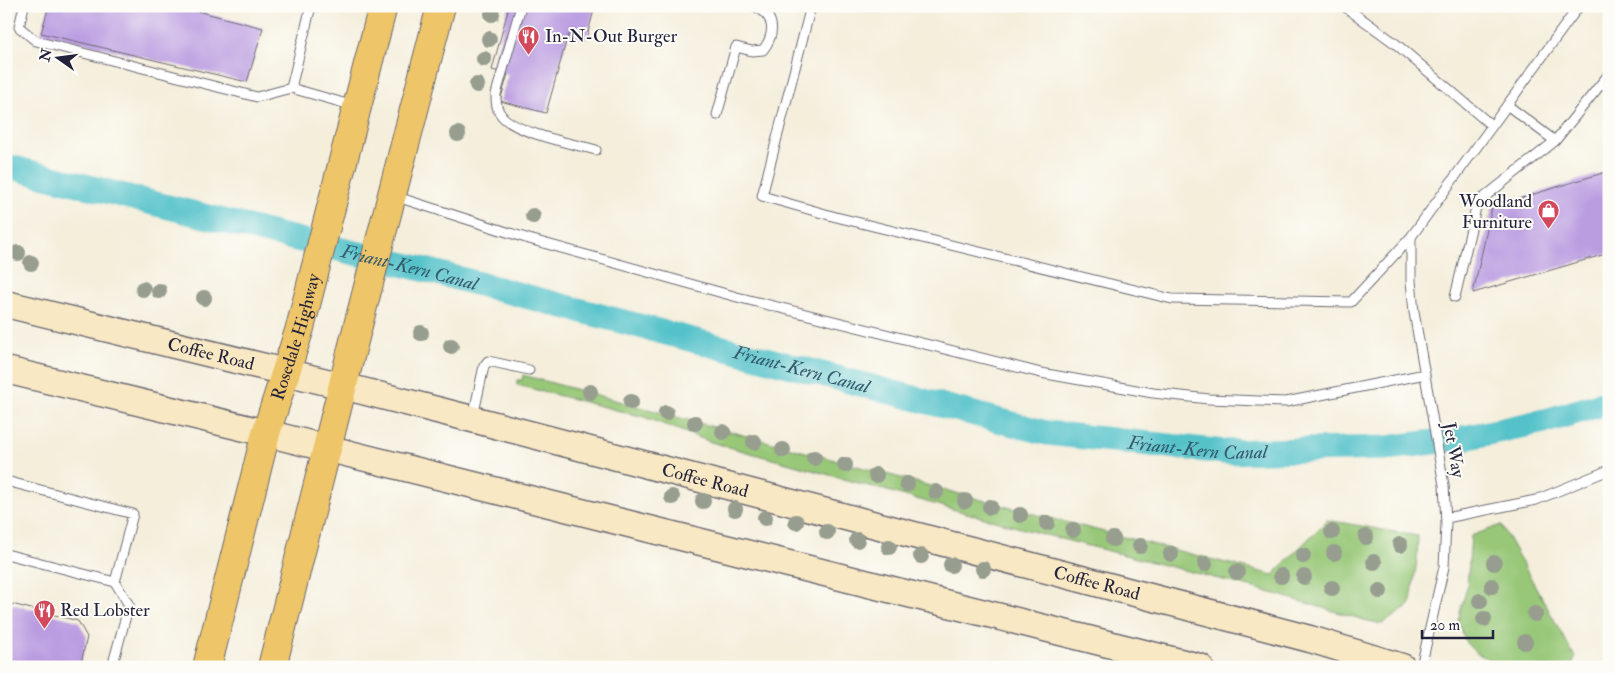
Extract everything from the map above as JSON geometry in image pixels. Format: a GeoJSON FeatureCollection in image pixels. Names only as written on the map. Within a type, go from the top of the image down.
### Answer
{"type":"FeatureCollection","features":[{"type":"Feature","properties":{"kind":"main road","name":"Rosedale Highway"},"geometry":{"type":"LineString","coordinates":[[207,667],[266,433],[304,309],[382,6]]}},
{"type":"Feature","properties":{"kind":"main road"},"geometry":{"type":"LineString","coordinates":[[272,667],[441,6]]}},
{"type":"Feature","properties":{"kind":"main road","name":"Coffee Road"},"geometry":{"type":"LineString","coordinates":[[6,304],[472,419],[1310,639],[1402,667]]}},
{"type":"Feature","properties":{"kind":"main road"},"geometry":{"type":"LineString","coordinates":[[6,370],[266,433],[1200,667]]}},
{"type":"Feature","properties":{"kind":"lane"},"geometry":{"type":"LineString","coordinates":[[24,6],[19,27],[36,41],[257,97],[291,88],[357,106]]}},
{"type":"Feature","properties":{"kind":"lane"},"geometry":{"type":"LineString","coordinates":[[291,88],[311,6]]}},
{"type":"Feature","properties":{"kind":"lane"},"geometry":{"type":"LineString","coordinates":[[520,6],[496,94],[496,105],[500,114],[516,127],[596,150]]}},
{"type":"Feature","properties":{"kind":"lane"},"geometry":{"type":"LineString","coordinates":[[717,115],[736,47],[752,51],[763,50],[767,45],[772,24],[768,14],[754,6]]}},
{"type":"Feature","properties":{"kind":"lane"},"geometry":{"type":"LineString","coordinates":[[811,6],[762,196],[845,219],[1172,299],[1351,302],[1412,237],[1579,6]]}},
{"type":"Feature","properties":{"kind":"lane"},"geometry":{"type":"LineString","coordinates":[[1344,6],[1396,44],[1492,126]]}},
{"type":"Feature","properties":{"kind":"lane"},"geometry":{"type":"LineString","coordinates":[[1455,297],[1477,202],[1555,141],[1609,74]]}},
{"type":"Feature","properties":{"kind":"lane"},"geometry":{"type":"LineString","coordinates":[[1507,104],[1555,141]]}},
{"type":"Feature","properties":{"kind":"lane"},"geometry":{"type":"LineString","coordinates":[[392,196],[529,239],[737,297],[1042,373],[1153,393],[1209,399],[1286,402],[1425,374]]}},
{"type":"Feature","properties":{"kind":"lane","name":"Jet Way"},"geometry":{"type":"LineString","coordinates":[[1412,237],[1412,289],[1428,398],[1444,485],[1446,518],[1444,567],[1421,667]]}},
{"type":"Feature","properties":{"kind":"lane"},"geometry":{"type":"LineString","coordinates":[[472,419],[486,363],[491,360],[530,370]]}},
{"type":"Feature","properties":{"kind":"lane"},"geometry":{"type":"LineString","coordinates":[[1446,518],[1536,500],[1609,470]]}},
{"type":"Feature","properties":{"kind":"lane"},"geometry":{"type":"LineString","coordinates":[[6,481],[133,514],[115,582]]}},
{"type":"Feature","properties":{"kind":"lane"},"geometry":{"type":"LineString","coordinates":[[6,554],[115,582],[129,605],[112,667]]}},
{"type":"Feature","properties":{"kind":"green space"},"geometry":{"type":"Polygon","coordinates":[[[523,375],[1022,511],[1273,575],[1327,520],[1418,536],[1417,560],[1411,601],[1408,607],[1382,624],[1364,620],[1258,589],[1042,534],[711,442],[644,417],[517,385],[517,380],[522,380],[523,375]]]}},
{"type":"Feature","properties":{"kind":"green space"},"geometry":{"type":"Polygon","coordinates":[[[1501,525],[1575,657],[1572,667],[1506,667],[1476,653],[1466,643],[1458,620],[1467,587],[1471,536],[1501,525]]]}},
{"type":"Feature","properties":{"kind":"building"},"geometry":{"type":"Polygon","coordinates":[[[49,6],[178,6],[263,28],[247,82],[41,33],[49,6]]]}},
{"type":"Feature","properties":{"kind":"building","name":"In-N-Out Burger"},"geometry":{"type":"Polygon","coordinates":[[[509,6],[533,8],[533,6],[595,6],[586,40],[568,35],[546,113],[500,101],[508,74],[492,70],[509,6]]]}},
{"type":"Feature","properties":{"kind":"building","name":"Woodland Furniture"},"geometry":{"type":"Polygon","coordinates":[[[1609,171],[1609,253],[1473,293],[1492,207],[1609,171]]]}},
{"type":"Feature","properties":{"kind":"building","name":"Red Lobster"},"geometry":{"type":"Polygon","coordinates":[[[12,604],[78,621],[87,637],[80,667],[6,667],[6,616],[9,617],[12,604]]]}},
{"type":"Feature","properties":{"kind":"waterway","name":"Friant-Kern Canal"},"geometry":{"type":"LineString","coordinates":[[6,166],[422,269],[1047,433],[1225,452],[1387,448],[1464,438],[1549,420],[1609,402]]}},
{"type":"Feature","properties":{"kind":"place","name":"In-N-Out Burger"},"geometry":{"type":"Point","coordinates":[529,55]}},
{"type":"Feature","properties":{"kind":"place","name":"Woodland Furniture"},"geometry":{"type":"Point","coordinates":[1548,230]}},
{"type":"Feature","properties":{"kind":"place","name":"Red Lobster"},"geometry":{"type":"Point","coordinates":[44,629]}}]}
